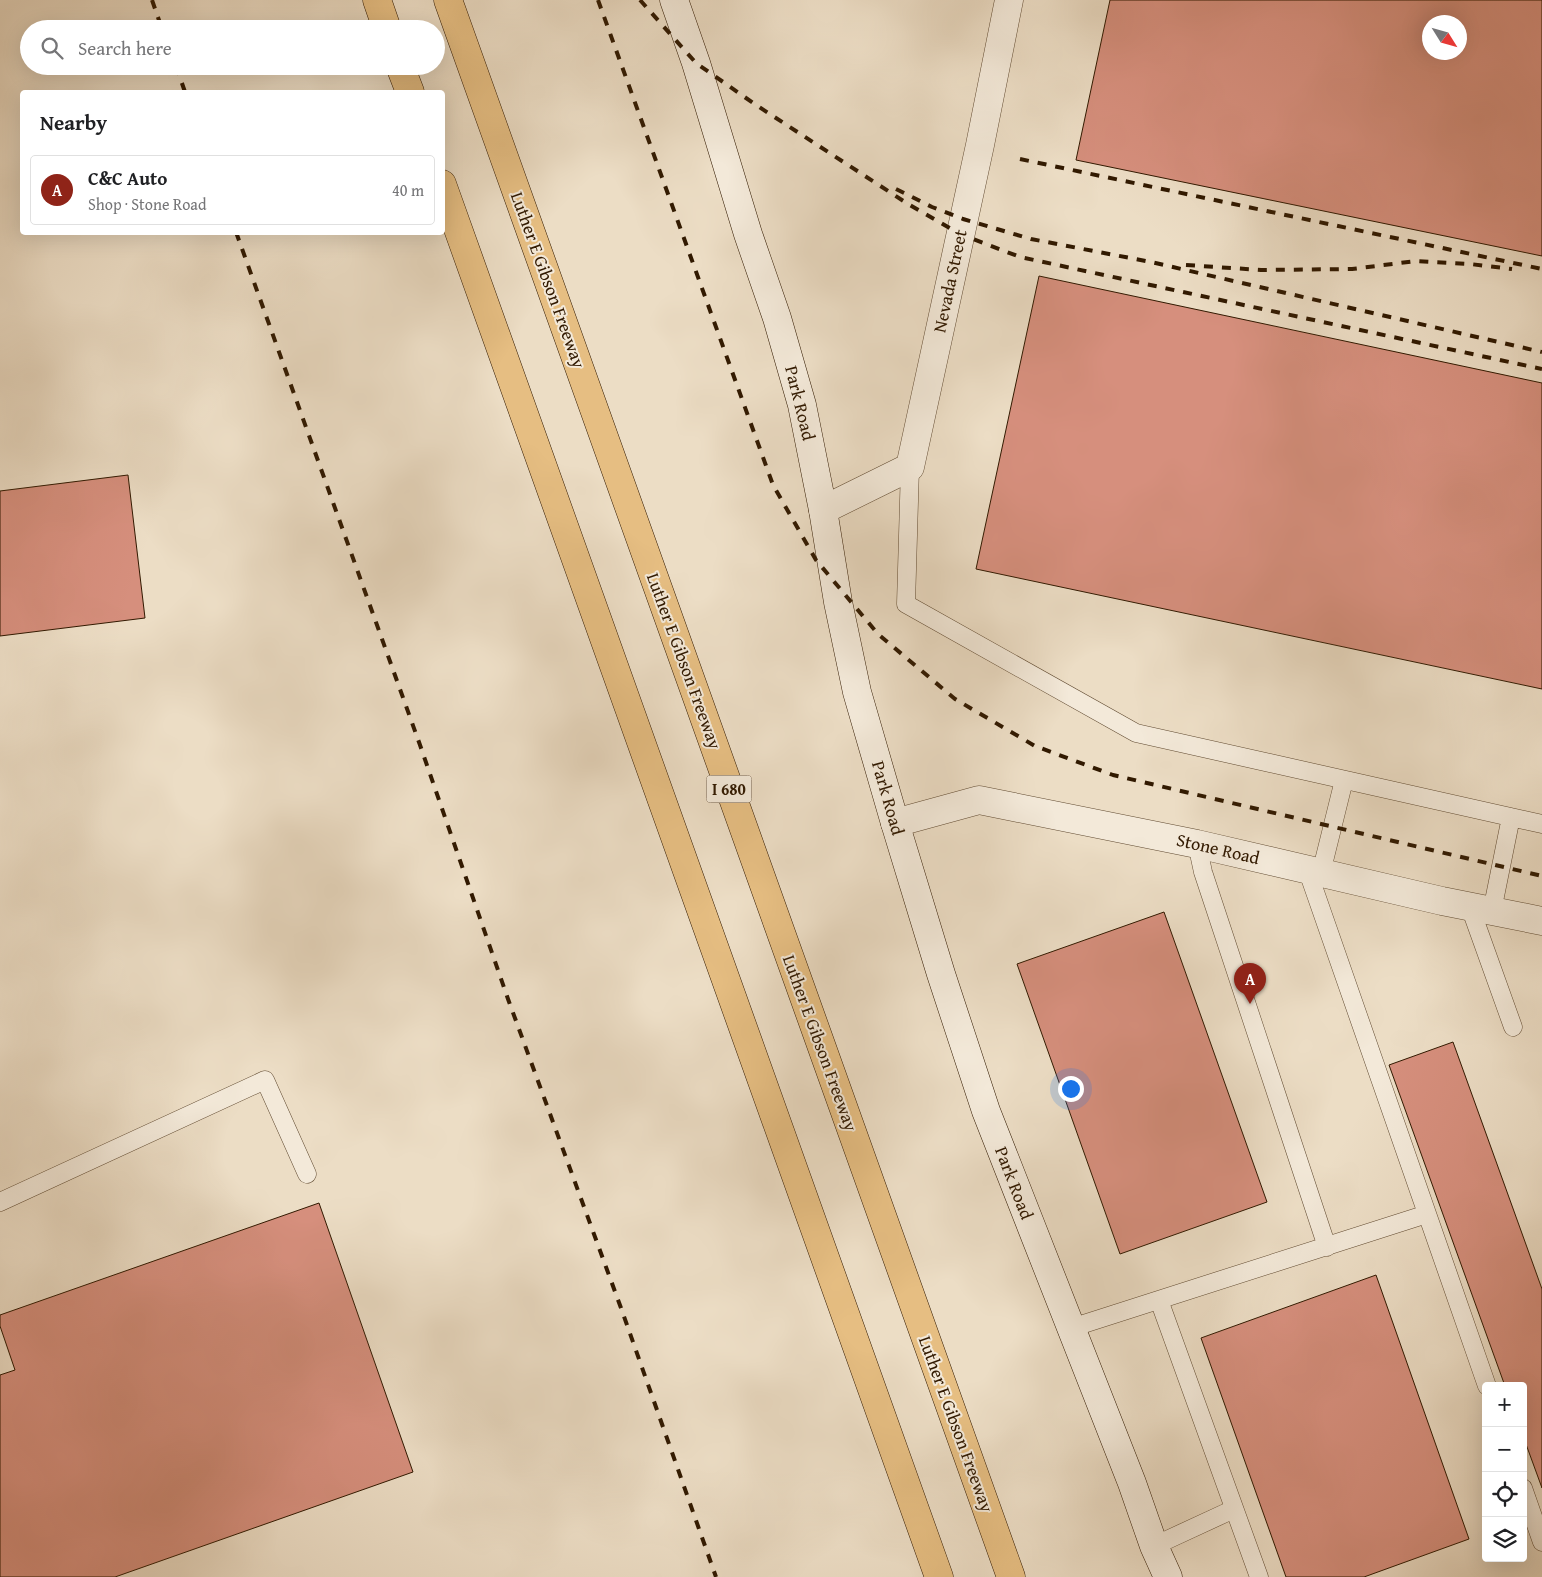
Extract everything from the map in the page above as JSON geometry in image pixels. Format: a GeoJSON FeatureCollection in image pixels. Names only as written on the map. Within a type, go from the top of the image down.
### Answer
{"type":"FeatureCollection","features":[{"type":"Feature","properties":{"kind":"highway"},"geometry":{"type":"LineString","coordinates":[[377,0],[384,20]]}},
{"type":"Feature","properties":{"kind":"highway","name":"Luther E Gibson Freeway"},"geometry":{"type":"LineString","coordinates":[[448,0],[1011,1577]]}},
{"type":"Feature","properties":{"kind":"highway"},"geometry":{"type":"LineString","coordinates":[[403,75],[409,90]]}},
{"type":"Feature","properties":{"kind":"highway"},"geometry":{"type":"LineString","coordinates":[[445,192],[938,1577]]}},
{"type":"Feature","properties":{"kind":"street","name":"Park Road"},"geometry":{"type":"LineString","coordinates":[[674,0],[696,63],[748,234],[780,326],[802,405],[823,510],[838,602],[857,692],[938,965],[986,1111],[1132,1483],[1154,1546],[1168,1577]]}},
{"type":"Feature","properties":{"kind":"street","name":"Nevada Street"},"geometry":{"type":"LineString","coordinates":[[910,467],[1009,0]]}},
{"type":"Feature","properties":{"kind":"street"},"geometry":{"type":"LineString","coordinates":[[823,510],[910,467]]}},
{"type":"Feature","properties":{"kind":"street","name":"Stone Road"},"geometry":{"type":"LineString","coordinates":[[895,823],[980,800],[1197,844],[1481,909],[1542,921]]}},
{"type":"Feature","properties":{"kind":"lane"},"geometry":{"type":"LineString","coordinates":[[910,467],[906,604],[1136,733],[1542,824]]}},
{"type":"Feature","properties":{"kind":"lane"},"geometry":{"type":"LineString","coordinates":[[1344,780],[1314,871],[1427,1214],[1486,1382]]}},
{"type":"Feature","properties":{"kind":"lane"},"geometry":{"type":"LineString","coordinates":[[1511,817],[1481,909],[1513,1026]]}},
{"type":"Feature","properties":{"kind":"lane"},"geometry":{"type":"LineString","coordinates":[[1197,844],[1203,872],[1327,1247]]}},
{"type":"Feature","properties":{"kind":"lane"},"geometry":{"type":"LineString","coordinates":[[0,1202],[265,1080],[307,1174]]}},
{"type":"Feature","properties":{"kind":"lane"},"geometry":{"type":"LineString","coordinates":[[1071,1328],[1427,1214]]}},
{"type":"Feature","properties":{"kind":"lane"},"geometry":{"type":"LineString","coordinates":[[1159,1300],[1260,1577]]}},
{"type":"Feature","properties":{"kind":"lane"},"geometry":{"type":"LineString","coordinates":[[1527,1499],[1542,1542]]}},
{"type":"Feature","properties":{"kind":"lane"},"geometry":{"type":"LineString","coordinates":[[1154,1546],[1234,1509]]}},
{"type":"Feature","properties":{"kind":"building"},"geometry":{"type":"Polygon","coordinates":[[[1110,0],[1542,0],[1542,256],[1076,160],[1110,0]]]}},
{"type":"Feature","properties":{"kind":"building"},"geometry":{"type":"Polygon","coordinates":[[[1039,276],[1542,383],[1542,689],[976,569],[1039,276]]]}},
{"type":"Feature","properties":{"kind":"building"},"geometry":{"type":"Polygon","coordinates":[[[128,475],[145,618],[0,636],[0,491],[128,475]]]}},
{"type":"Feature","properties":{"kind":"building"},"geometry":{"type":"Polygon","coordinates":[[[1164,912],[1267,1202],[1120,1254],[1017,964],[1164,912]]]}},
{"type":"Feature","properties":{"kind":"building"},"geometry":{"type":"Polygon","coordinates":[[[1453,1042],[1542,1289],[1542,1488],[1527,1447],[1527,1382],[1504,1382],[1389,1065],[1453,1042]]]}},
{"type":"Feature","properties":{"kind":"building"},"geometry":{"type":"Polygon","coordinates":[[[319,1203],[413,1472],[115,1577],[0,1577],[0,1375],[15,1370],[0,1326],[0,1315],[319,1203]]]}},
{"type":"Feature","properties":{"kind":"building"},"geometry":{"type":"Polygon","coordinates":[[[1376,1275],[1469,1539],[1364,1577],[1286,1577],[1201,1338],[1376,1275]]]}},
{"type":"Feature","properties":{"kind":"railway"},"geometry":{"type":"LineString","coordinates":[[152,0],[159,20]]}},
{"type":"Feature","properties":{"kind":"railway"},"geometry":{"type":"LineString","coordinates":[[598,0],[773,485],[816,560],[878,634],[955,699],[1035,746],[1113,775],[1542,876]]}},
{"type":"Feature","properties":{"kind":"railway"},"geometry":{"type":"LineString","coordinates":[[640,0],[696,63],[756,105],[908,204],[960,234],[1020,257],[1542,369]]}},
{"type":"Feature","properties":{"kind":"railway"},"geometry":{"type":"LineString","coordinates":[[179,75],[184,90]]}},
{"type":"Feature","properties":{"kind":"railway"},"geometry":{"type":"LineString","coordinates":[[1020,159],[1542,269]]}},
{"type":"Feature","properties":{"kind":"railway"},"geometry":{"type":"LineString","coordinates":[[896,189],[932,207],[963,219],[1031,239],[1151,262],[1542,352]]}},
{"type":"Feature","properties":{"kind":"railway"},"geometry":{"type":"LineString","coordinates":[[237,235],[420,745],[508,999],[621,1308],[716,1577]]}},
{"type":"Feature","properties":{"kind":"railway"},"geometry":{"type":"LineString","coordinates":[[1186,265],[1261,270],[1352,269],[1416,261],[1512,269]]}},
{"type":"Feature","properties":{"kind":"place","name":"C&C Auto"},"geometry":{"type":"Point","coordinates":[1250,1004]}}]}
